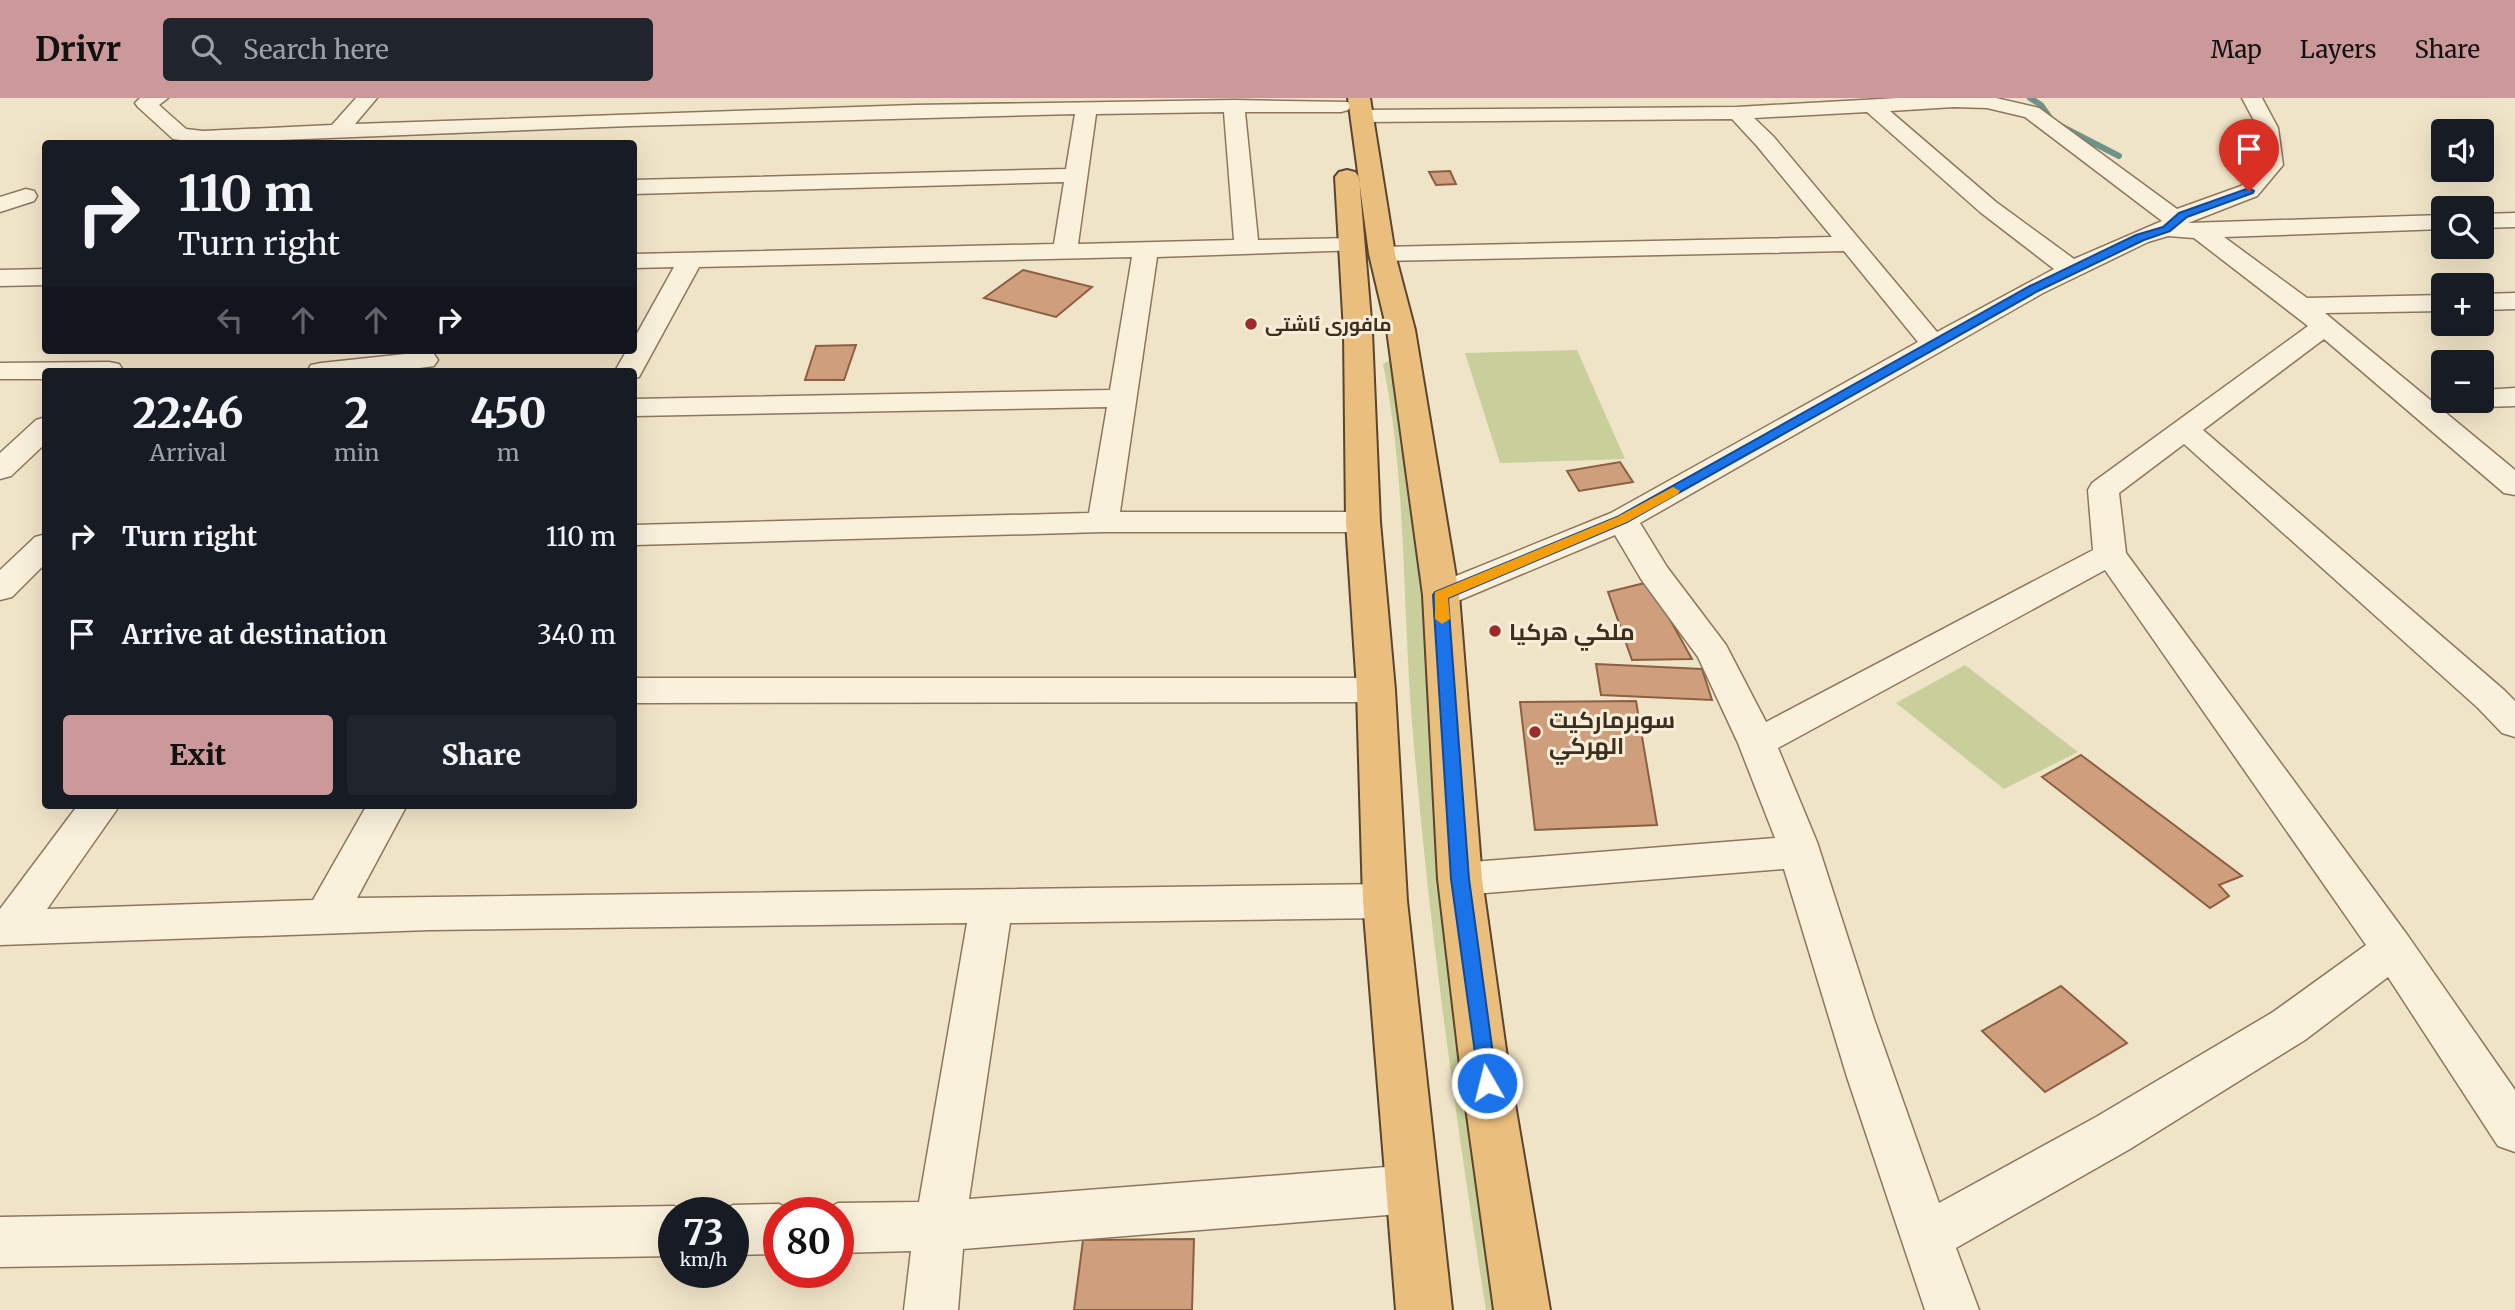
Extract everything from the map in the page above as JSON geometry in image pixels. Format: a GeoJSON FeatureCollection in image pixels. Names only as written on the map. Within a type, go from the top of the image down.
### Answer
{"type":"FeatureCollection","features":[{"type":"Feature","properties":{"kind":"highway"},"geometry":{"type":"LineString","coordinates":[[1351,105],[1367,250],[1358,332],[1363,522],[1376,690],[1385,901],[1424,1310]]}},
{"type":"Feature","properties":{"kind":"highway"},"geometry":{"type":"LineString","coordinates":[[1367,250],[1401,330],[1440,595],[1460,879],[1483,1057],[1522,1310]]}},
{"type":"Feature","properties":{"kind":"highway"},"geometry":{"type":"LineString","coordinates":[[1358,332],[1401,330]]}},
{"type":"Feature","properties":{"kind":"street"},"geometry":{"type":"LineString","coordinates":[[158,98],[145,103],[180,135],[203,137],[914,105],[1086,109],[1351,105],[1737,113],[1987,102],[2032,113],[2181,227],[2313,316],[2515,486]]}},
{"type":"Feature","properties":{"kind":"street"},"geometry":{"type":"LineString","coordinates":[[338,131],[367,98]]}},
{"type":"Feature","properties":{"kind":"street"},"geometry":{"type":"LineString","coordinates":[[2181,227],[2249,191],[2272,165],[2273,149],[2268,128],[2252,98]]}},
{"type":"Feature","properties":{"kind":"street"},"geometry":{"type":"LineString","coordinates":[[1234,106],[1246,245]]}},
{"type":"Feature","properties":{"kind":"street"},"geometry":{"type":"LineString","coordinates":[[1872,106],[1988,206],[2072,270]]}},
{"type":"Feature","properties":{"kind":"street"},"geometry":{"type":"LineString","coordinates":[[1065,250],[1086,109]]}},
{"type":"Feature","properties":{"kind":"street"},"geometry":{"type":"LineString","coordinates":[[1737,113],[1765,141],[1934,345]]}},
{"type":"Feature","properties":{"kind":"street"},"geometry":{"type":"LineString","coordinates":[[581,140],[595,120]]}},
{"type":"Feature","properties":{"kind":"street"},"geometry":{"type":"LineString","coordinates":[[395,140],[410,128]]}},
{"type":"Feature","properties":{"kind":"street"},"geometry":{"type":"LineString","coordinates":[[637,187],[1076,175]]}},
{"type":"Feature","properties":{"kind":"street"},"geometry":{"type":"LineString","coordinates":[[0,205],[26,195]]}},
{"type":"Feature","properties":{"kind":"street"},"geometry":{"type":"LineString","coordinates":[[2494,221],[2515,220]]}},
{"type":"Feature","properties":{"kind":"street"},"geometry":{"type":"LineString","coordinates":[[1440,595],[1622,520],[1934,345],[2072,270],[2140,237],[2181,227],[2431,222]]}},
{"type":"Feature","properties":{"kind":"street"},"geometry":{"type":"LineString","coordinates":[[637,261],[1246,245],[1367,250],[1850,244]]}},
{"type":"Feature","properties":{"kind":"street"},"geometry":{"type":"LineString","coordinates":[[1103,522],[1146,248]]}},
{"type":"Feature","properties":{"kind":"street"},"geometry":{"type":"LineString","coordinates":[[631,368],[691,259]]}},
{"type":"Feature","properties":{"kind":"street"},"geometry":{"type":"LineString","coordinates":[[0,278],[42,277]]}},
{"type":"Feature","properties":{"kind":"street"},"geometry":{"type":"LineString","coordinates":[[2494,302],[2515,301]]}},
{"type":"Feature","properties":{"kind":"street"},"geometry":{"type":"LineString","coordinates":[[2431,304],[2313,316],[2185,430],[2104,490],[2110,554],[2393,949],[2515,1130]]}},
{"type":"Feature","properties":{"kind":"street"},"geometry":{"type":"LineString","coordinates":[[349,368],[424,360]]}},
{"type":"Feature","properties":{"kind":"street"},"geometry":{"type":"LineString","coordinates":[[68,368],[114,366]]}},
{"type":"Feature","properties":{"kind":"street"},"geometry":{"type":"LineString","coordinates":[[0,371],[42,369]]}},
{"type":"Feature","properties":{"kind":"street"},"geometry":{"type":"LineString","coordinates":[[2494,398],[2515,397]]}},
{"type":"Feature","properties":{"kind":"street"},"geometry":{"type":"LineString","coordinates":[[637,407],[1122,398]]}},
{"type":"Feature","properties":{"kind":"street"},"geometry":{"type":"LineString","coordinates":[[2413,400],[2431,399]]}},
{"type":"Feature","properties":{"kind":"street"},"geometry":{"type":"LineString","coordinates":[[0,470],[42,430]]}},
{"type":"Feature","properties":{"kind":"street"},"geometry":{"type":"LineString","coordinates":[[2185,430],[2507,707]]}},
{"type":"Feature","properties":{"kind":"street"},"geometry":{"type":"LineString","coordinates":[[0,475],[42,464]]}},
{"type":"Feature","properties":{"kind":"street"},"geometry":{"type":"LineString","coordinates":[[1622,520],[1653,572],[1714,653],[1757,743],[1797,842],[1834,971],[1952,1310]]}},
{"type":"Feature","properties":{"kind":"street"},"geometry":{"type":"LineString","coordinates":[[637,535],[1103,522],[1363,522]]}},
{"type":"Feature","properties":{"kind":"street"},"geometry":{"type":"LineString","coordinates":[[0,589],[42,548]]}},
{"type":"Feature","properties":{"kind":"street"},"geometry":{"type":"LineString","coordinates":[[1757,743],[2110,554]]}},
{"type":"Feature","properties":{"kind":"street"},"geometry":{"type":"LineString","coordinates":[[637,691],[1376,690]]}},
{"type":"Feature","properties":{"kind":"street"},"geometry":{"type":"LineString","coordinates":[[5,928],[97,809]]}},
{"type":"Feature","properties":{"kind":"street"},"geometry":{"type":"LineString","coordinates":[[326,916],[385,809]]}},
{"type":"Feature","properties":{"kind":"street"},"geometry":{"type":"LineString","coordinates":[[1460,879],[1786,853],[1797,842]]}},
{"type":"Feature","properties":{"kind":"street"},"geometry":{"type":"LineString","coordinates":[[5,928],[326,916],[1385,901]]}},
{"type":"Feature","properties":{"kind":"street"},"geometry":{"type":"LineString","coordinates":[[931,1310],[940,1226],[991,907]]}},
{"type":"Feature","properties":{"kind":"street"},"geometry":{"type":"LineString","coordinates":[[1926,1237],[2113,1133],[2289,1026],[2393,949]]}},
{"type":"Feature","properties":{"kind":"street"},"geometry":{"type":"LineString","coordinates":[[854,1228],[940,1226],[1412,1189]]}},
{"type":"Feature","properties":{"kind":"street"},"geometry":{"type":"LineString","coordinates":[[0,1242],[658,1231]]}},
{"type":"Feature","properties":{"kind":"green space"},"geometry":{"type":"Polygon","coordinates":[[[1577,350],[1625,459],[1500,463],[1465,353],[1577,350]]]}},
{"type":"Feature","properties":{"kind":"green space"},"geometry":{"type":"Polygon","coordinates":[[[1390,360],[1399,360],[1517,1310],[1486,1310],[1453,1090],[1434,943],[1412,722],[1400,497],[1391,408],[1383,364],[1390,360]]]}},
{"type":"Feature","properties":{"kind":"green space"},"geometry":{"type":"Polygon","coordinates":[[[1965,665],[2078,752],[2004,789],[1896,703],[1965,665]]]}},
{"type":"Feature","properties":{"kind":"building"},"geometry":{"type":"Polygon","coordinates":[[[1450,171],[1456,184],[1436,185],[1429,172],[1450,171]]]}},
{"type":"Feature","properties":{"kind":"building"},"geometry":{"type":"Polygon","coordinates":[[[1023,270],[1092,287],[1056,317],[984,298],[1023,270]]]}},
{"type":"Feature","properties":{"kind":"building"},"geometry":{"type":"Polygon","coordinates":[[[856,345],[844,380],[805,380],[816,346],[856,345]]]}},
{"type":"Feature","properties":{"kind":"building"},"geometry":{"type":"Polygon","coordinates":[[[1620,462],[1633,482],[1579,491],[1567,471],[1620,462]]]}},
{"type":"Feature","properties":{"kind":"building"},"geometry":{"type":"Polygon","coordinates":[[[1649,582],[1692,659],[1632,660],[1608,592],[1649,582]]]}},
{"type":"Feature","properties":{"kind":"building"},"geometry":{"type":"Polygon","coordinates":[[[1596,664],[1702,669],[1712,700],[1601,695],[1596,664]]]}},
{"type":"Feature","properties":{"kind":"building"},"geometry":{"type":"Polygon","coordinates":[[[1636,701],[1657,825],[1535,830],[1520,702],[1636,701]]]}},
{"type":"Feature","properties":{"kind":"building"},"geometry":{"type":"Polygon","coordinates":[[[2081,755],[2242,876],[2219,885],[2229,896],[2210,908],[2042,777],[2081,755]]]}},
{"type":"Feature","properties":{"kind":"building"},"geometry":{"type":"Polygon","coordinates":[[[2061,986],[2127,1043],[2045,1092],[1982,1031],[2061,986]]]}},
{"type":"Feature","properties":{"kind":"building"},"geometry":{"type":"Polygon","coordinates":[[[1194,1239],[1192,1310],[1074,1310],[1083,1240],[1194,1239]]]}},
{"type":"Feature","properties":{"kind":"waterway"},"geometry":{"type":"LineString","coordinates":[[2030,98],[2041,105],[2053,122],[2119,156]]}},
{"type":"Feature","properties":{"kind":"slow traffic"},"geometry":{"type":"LineString","coordinates":[[1442,619],[1440,595],[1622,520],[1673,491]]}},
{"type":"Feature","properties":{"kind":"place","name":"مافوری ئاشتی"},"geometry":{"type":"Point","coordinates":[1251,324]}},
{"type":"Feature","properties":{"kind":"place","name":"ملكي هركيا"},"geometry":{"type":"Point","coordinates":[1495,631]}},
{"type":"Feature","properties":{"kind":"place","name":"سوبرماركيت الهركي"},"geometry":{"type":"Point","coordinates":[1535,732]}},
{"type":"Feature","properties":{"kind":"route"},"geometry":{"type":"LineString","coordinates":[[1487,1083],[1460,879],[1440,595],[1622,520],[2034,288],[2140,237],[2167,229],[2183,215],[2249,191]]}}]}
